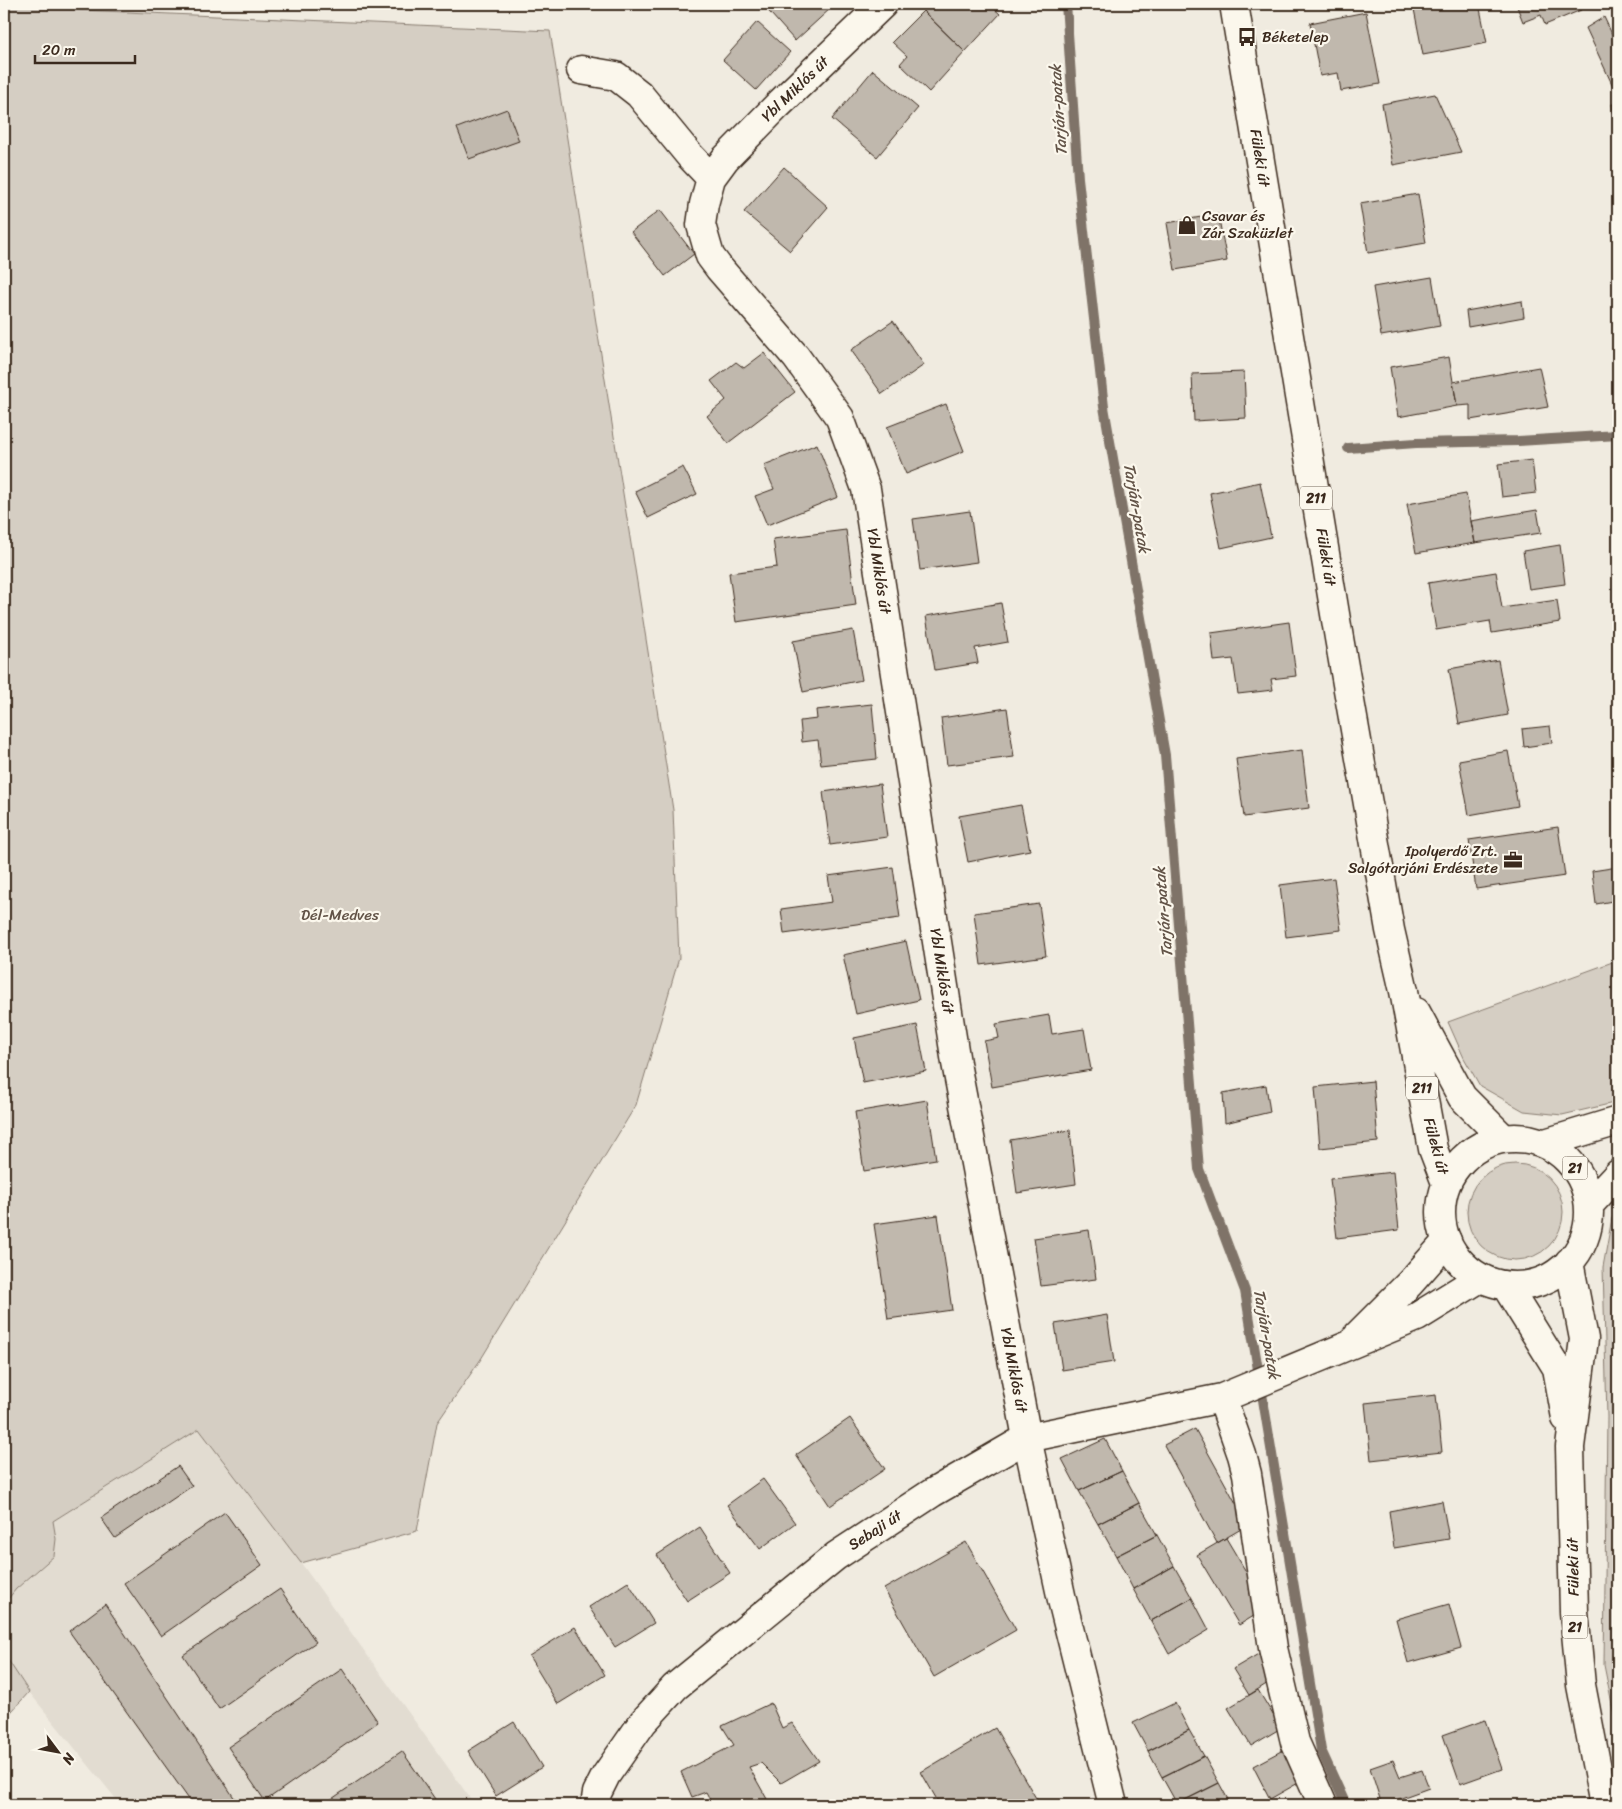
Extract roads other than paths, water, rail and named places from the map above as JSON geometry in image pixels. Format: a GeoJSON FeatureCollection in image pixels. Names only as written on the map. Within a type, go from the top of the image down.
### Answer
{"type":"FeatureCollection","features":[{"type":"Feature","properties":{"kind":"street","name":"Ybl Miklós út"},"geometry":{"type":"LineString","coordinates":[[883,4],[725,159],[711,178],[701,225],[710,256],[796,357],[840,418],[866,489],[956,1063],[1027,1438],[1062,1600],[1113,1805]]}},
{"type":"Feature","properties":{"kind":"street","name":"Füleki út"},"geometry":{"type":"LineString","coordinates":[[1234,4],[1390,930],[1404,991],[1434,1149],[1446,1183]]}},
{"type":"Feature","properties":{"kind":"street"},"geometry":{"type":"LineString","coordinates":[[581,70],[616,76],[639,94],[684,149],[711,178]]}},
{"type":"Feature","properties":{"kind":"street","name":"Füleki út"},"geometry":{"type":"LineString","coordinates":[[1404,991],[1462,1097],[1503,1138]]}},
{"type":"Feature","properties":{"kind":"street","name":"21"},"geometry":{"type":"LineString","coordinates":[[1544,1143],[1618,1121]]}},
{"type":"Feature","properties":{"kind":"street","name":"Füleki út"},"geometry":{"type":"LineString","coordinates":[[1493,1282],[1523,1286],[1540,1282],[1556,1274],[1579,1250],[1585,1235],[1589,1205],[1586,1189],[1579,1174],[1570,1162],[1558,1151],[1544,1143],[1524,1138],[1503,1138],[1479,1147],[1460,1162],[1446,1183],[1440,1212],[1446,1241],[1460,1262],[1493,1282],[1557,1368],[1570,1447],[1574,1612],[1581,1685],[1604,1805]]}},
{"type":"Feature","properties":{"kind":"street","name":"21"},"geometry":{"type":"LineString","coordinates":[[1589,1205],[1618,1174]]}},
{"type":"Feature","properties":{"kind":"street"},"geometry":{"type":"LineString","coordinates":[[1349,1344],[1410,1282],[1446,1241]]}},
{"type":"Feature","properties":{"kind":"street","name":"Füleki út"},"geometry":{"type":"LineString","coordinates":[[1569,1262],[1584,1339],[1570,1447]]}},
{"type":"Feature","properties":{"kind":"street","name":"Sebaji út"},"geometry":{"type":"LineString","coordinates":[[595,1805],[597,1793],[606,1776],[643,1722],[660,1702],[685,1678],[836,1556],[932,1493],[1027,1438],[1233,1393],[1417,1317],[1493,1282]]}},
{"type":"Feature","properties":{"kind":"street"},"geometry":{"type":"LineString","coordinates":[[1233,1393],[1273,1648],[1295,1742],[1323,1805]]}},
{"type":"Feature","properties":{"kind":"waterway","name":"Tarján-patak"},"geometry":{"type":"LineString","coordinates":[[1066,4],[1078,178],[1104,407],[1165,755],[1199,1169],[1245,1291],[1321,1750],[1346,1805]]}},
{"type":"Feature","properties":{"kind":"waterway"},"geometry":{"type":"LineString","coordinates":[[1348,448],[1416,443],[1518,441],[1618,435]]}},
{"type":"Feature","properties":{"kind":"place","name":"Béketelep"},"geometry":{"type":"Point","coordinates":[1247,37]}},
{"type":"Feature","properties":{"kind":"place","name":"Csavar és Zár Szaküzlet"},"geometry":{"type":"Point","coordinates":[1187,225]}},
{"type":"Feature","properties":{"kind":"place","name":"Ipolyerdő Zrt. Salgótarjáni Erdészete"},"geometry":{"type":"Point","coordinates":[1513,860]}},
{"type":"Feature","properties":{"kind":"park label","name":"Dél-Medves"},"geometry":{"type":"Point","coordinates":[340,915]}}]}
